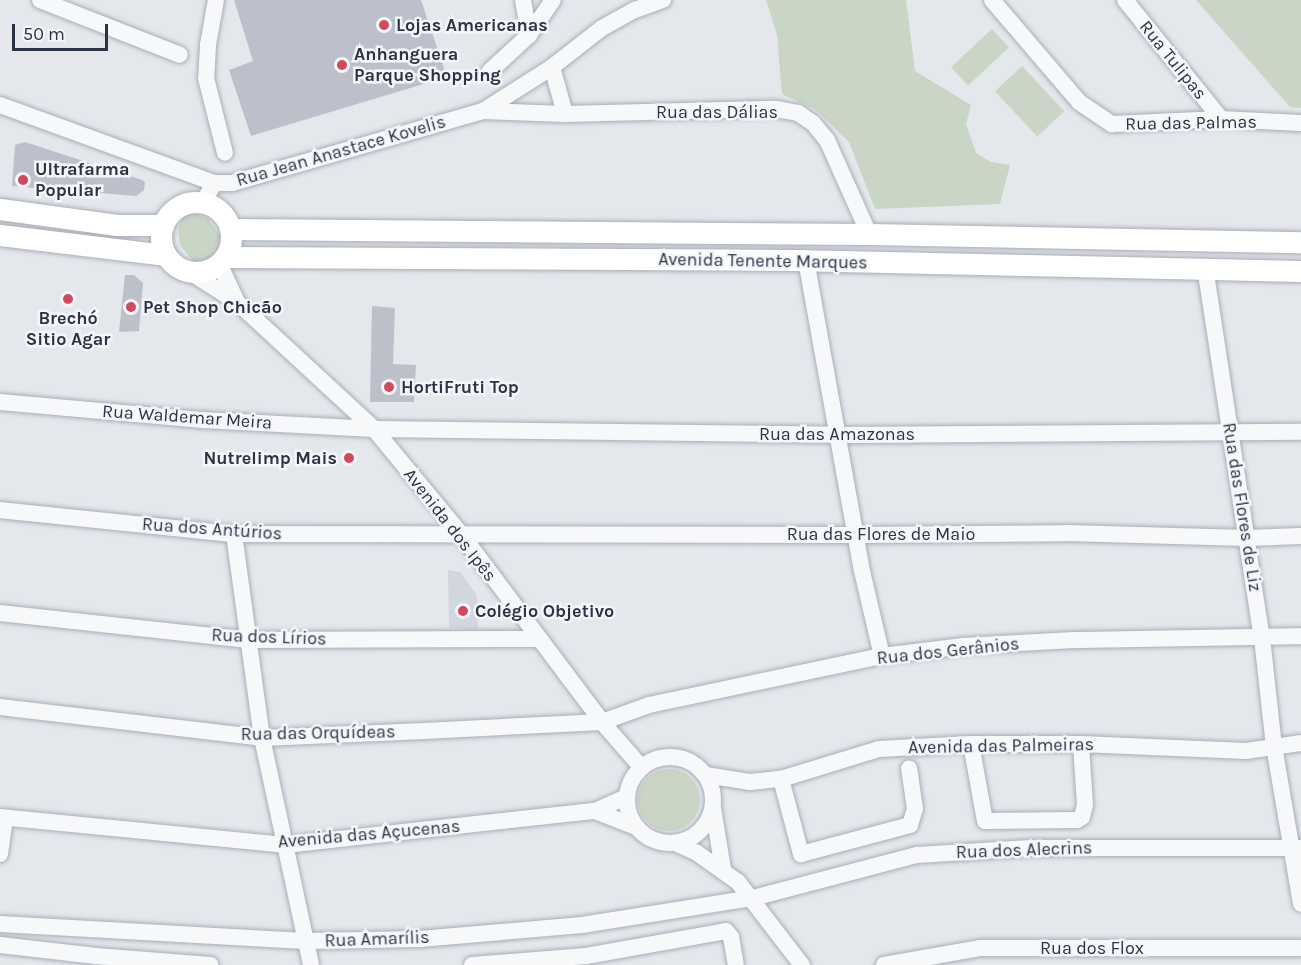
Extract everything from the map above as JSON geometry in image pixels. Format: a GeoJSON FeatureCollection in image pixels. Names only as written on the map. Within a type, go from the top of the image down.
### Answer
{"type":"FeatureCollection","features":[{"type":"Feature","properties":{"kind":"main road"},"geometry":{"type":"LineString","coordinates":[[188,271],[175,265],[165,255],[160,235],[163,225],[175,209],[193,202],[203,203],[221,212],[230,229],[231,239],[222,260]]}},
{"type":"Feature","properties":{"kind":"main road"},"geometry":{"type":"LineString","coordinates":[[0,208],[117,225],[163,225]]}},
{"type":"Feature","properties":{"kind":"main road","name":"Avenida Tenente Marques"},"geometry":{"type":"LineString","coordinates":[[230,229],[869,234],[1301,242]]}},
{"type":"Feature","properties":{"kind":"main road"},"geometry":{"type":"LineString","coordinates":[[0,235],[165,255]]}},
{"type":"Feature","properties":{"kind":"main road","name":"Avenida Tenente Marques"},"geometry":{"type":"LineString","coordinates":[[188,271],[204,271],[222,260],[806,261],[1204,267],[1301,271]]}},
{"type":"Feature","properties":{"kind":"street"},"geometry":{"type":"LineString","coordinates":[[40,0],[180,56]]}},
{"type":"Feature","properties":{"kind":"street"},"geometry":{"type":"LineString","coordinates":[[216,0],[208,45],[206,78],[225,153]]}},
{"type":"Feature","properties":{"kind":"street"},"geometry":{"type":"LineString","coordinates":[[523,0],[529,34]]}},
{"type":"Feature","properties":{"kind":"street"},"geometry":{"type":"LineString","coordinates":[[490,71],[529,34],[553,0]]}},
{"type":"Feature","properties":{"kind":"street","name":"Rua Jean Anastace Kovelis"},"geometry":{"type":"LineString","coordinates":[[0,105],[214,183],[245,180],[483,111],[552,68],[602,28],[635,10],[663,0]]}},
{"type":"Feature","properties":{"kind":"street","name":"Rua das Palmas"},"geometry":{"type":"LineString","coordinates":[[992,0],[1080,102],[1102,119],[1124,125],[1221,119],[1301,123]]}},
{"type":"Feature","properties":{"kind":"street","name":"Rua Tulipas"},"geometry":{"type":"LineString","coordinates":[[1125,0],[1221,119]]}},
{"type":"Feature","properties":{"kind":"street"},"geometry":{"type":"LineString","coordinates":[[552,68],[559,102],[565,114]]}},
{"type":"Feature","properties":{"kind":"street","name":"Rua das Dálias"},"geometry":{"type":"LineString","coordinates":[[483,111],[565,114],[776,109],[798,113],[813,123],[827,140],[869,234]]}},
{"type":"Feature","properties":{"kind":"street"},"geometry":{"type":"LineString","coordinates":[[203,203],[214,183]]}},
{"type":"Feature","properties":{"kind":"street","name":"Avenida dos Ipês"},"geometry":{"type":"LineString","coordinates":[[222,260],[237,302]]}},
{"type":"Feature","properties":{"kind":"street"},"geometry":{"type":"LineString","coordinates":[[806,261],[856,535],[882,656]]}},
{"type":"Feature","properties":{"kind":"street","name":"Rua das Flores de Liz"},"geometry":{"type":"LineString","coordinates":[[1204,267],[1262,638],[1274,747],[1295,848],[1301,904]]}},
{"type":"Feature","properties":{"kind":"street","name":"Avenida dos Ipês"},"geometry":{"type":"LineString","coordinates":[[188,271],[237,302],[374,429],[460,534],[602,722],[641,768]]}},
{"type":"Feature","properties":{"kind":"street","name":"Rua Waldemar Meira"},"geometry":{"type":"LineString","coordinates":[[0,402],[203,420],[374,429]]}},
{"type":"Feature","properties":{"kind":"street","name":"Rua das Amazonas"},"geometry":{"type":"LineString","coordinates":[[374,429],[838,435],[1301,432]]}},
{"type":"Feature","properties":{"kind":"street","name":"Rua dos Antúrios"},"geometry":{"type":"LineString","coordinates":[[0,510],[234,534],[460,534]]}},
{"type":"Feature","properties":{"kind":"street","name":"Rua das Flores de Maio"},"geometry":{"type":"LineString","coordinates":[[460,534],[1066,533],[1247,538],[1301,536]]}},
{"type":"Feature","properties":{"kind":"street"},"geometry":{"type":"LineString","coordinates":[[234,534],[262,738],[311,965]]}},
{"type":"Feature","properties":{"kind":"street","name":"Rua dos Lírios"},"geometry":{"type":"LineString","coordinates":[[0,613],[247,640],[539,639]]}},
{"type":"Feature","properties":{"kind":"street","name":"Rua dos Gerânios"},"geometry":{"type":"LineString","coordinates":[[602,722],[649,705],[882,656],[974,645],[1074,640],[1301,636]]}},
{"type":"Feature","properties":{"kind":"street","name":"Rua das Orquídeas"},"geometry":{"type":"LineString","coordinates":[[0,707],[262,738],[602,722]]}},
{"type":"Feature","properties":{"kind":"street","name":"Avenida das Palmeiras"},"geometry":{"type":"LineString","coordinates":[[706,775],[750,782],[781,779],[879,749],[970,744],[1081,744],[1246,751],[1301,743]]}},
{"type":"Feature","properties":{"kind":"street"},"geometry":{"type":"LineString","coordinates":[[970,744],[985,821],[1077,820],[1082,817],[1085,805],[1081,744]]}},
{"type":"Feature","properties":{"kind":"street"},"geometry":{"type":"LineString","coordinates":[[723,869],[711,785],[706,775],[698,766],[677,757],[652,760],[641,768],[633,777],[627,797],[631,818],[636,827],[653,840],[675,843],[698,853],[723,869],[753,898],[802,965]]}},
{"type":"Feature","properties":{"kind":"street"},"geometry":{"type":"LineString","coordinates":[[781,779],[801,854],[910,825],[915,809],[909,768]]}},
{"type":"Feature","properties":{"kind":"street","name":"Avenida das Açucenas"},"geometry":{"type":"LineString","coordinates":[[2,818],[285,844],[595,811],[627,797]]}},
{"type":"Feature","properties":{"kind":"street"},"geometry":{"type":"LineString","coordinates":[[675,843],[685,841],[703,829],[713,808]]}},
{"type":"Feature","properties":{"kind":"street","name":"Avenida das Açucenas"},"geometry":{"type":"LineString","coordinates":[[595,811],[636,827]]}},
{"type":"Feature","properties":{"kind":"street"},"geometry":{"type":"LineString","coordinates":[[0,854],[2,818]]}},
{"type":"Feature","properties":{"kind":"street","name":"Rua dos Alecrins"},"geometry":{"type":"LineString","coordinates":[[753,898],[917,855],[1031,848],[1295,848]]}},
{"type":"Feature","properties":{"kind":"street","name":"Rua Amarílis"},"geometry":{"type":"LineString","coordinates":[[0,924],[305,941],[420,939],[582,924],[753,898]]}},
{"type":"Feature","properties":{"kind":"street"},"geometry":{"type":"LineString","coordinates":[[472,965],[587,960],[726,931],[731,937],[735,965]]}},
{"type":"Feature","properties":{"kind":"street"},"geometry":{"type":"LineString","coordinates":[[0,945],[96,961],[212,965]]}},
{"type":"Feature","properties":{"kind":"street","name":"Rua dos Flox"},"geometry":{"type":"LineString","coordinates":[[884,965],[980,948],[1301,948]]}},
{"type":"Feature","properties":{"kind":"shaded area","name":"Colégio Objetivo"},"geometry":{"type":"Polygon","coordinates":[[[448,570],[460,572],[477,595],[478,629],[449,628],[448,570]]]}},
{"type":"Feature","properties":{"kind":"green space"},"geometry":{"type":"Polygon","coordinates":[[[766,0],[906,0],[915,71],[971,105],[966,124],[976,153],[991,162],[1010,165],[1000,204],[875,209],[849,142],[816,110],[782,94],[777,35],[766,0]]]}},
{"type":"Feature","properties":{"kind":"green space"},"geometry":{"type":"Polygon","coordinates":[[[1196,0],[1301,0],[1301,108],[1290,107],[1196,0]]]}},
{"type":"Feature","properties":{"kind":"green space"},"geometry":{"type":"Polygon","coordinates":[[[992,29],[1009,47],[968,85],[951,67],[992,29]]]}},
{"type":"Feature","properties":{"kind":"green space"},"geometry":{"type":"Polygon","coordinates":[[[1022,66],[1064,111],[1037,137],[995,91],[1022,66]]]}},
{"type":"Feature","properties":{"kind":"green space"},"geometry":{"type":"Polygon","coordinates":[[[189,214],[197,214],[208,219],[222,238],[220,252],[207,264],[192,260],[180,245],[178,230],[182,219],[189,214]]]}},
{"type":"Feature","properties":{"kind":"green space"},"geometry":{"type":"Polygon","coordinates":[[[663,769],[675,769],[691,778],[698,788],[700,800],[698,812],[691,822],[675,831],[663,831],[652,826],[643,817],[638,806],[638,794],[643,783],[652,774],[663,769]]]}},
{"type":"Feature","properties":{"kind":"building","name":"Anhanguera Parque Shopping"},"geometry":{"type":"Polygon","coordinates":[[[234,0],[421,0],[447,77],[251,136],[229,70],[253,61],[234,0]]]}},
{"type":"Feature","properties":{"kind":"building"},"geometry":{"type":"Polygon","coordinates":[[[25,142],[142,180],[145,182],[144,190],[136,196],[12,186],[15,145],[25,142]]]}},
{"type":"Feature","properties":{"kind":"building","name":"Pet Shop Chicão"},"geometry":{"type":"Polygon","coordinates":[[[125,275],[134,275],[143,283],[139,331],[119,332],[125,275]]]}},
{"type":"Feature","properties":{"kind":"building"},"geometry":{"type":"Polygon","coordinates":[[[372,306],[395,308],[393,364],[416,365],[414,402],[370,402],[372,306]]]}},
{"type":"Feature","properties":{"kind":"place","name":"Lojas Americanas"},"geometry":{"type":"Point","coordinates":[384,25]}},
{"type":"Feature","properties":{"kind":"place","name":"Anhanguera Parque Shopping"},"geometry":{"type":"Point","coordinates":[342,65]}},
{"type":"Feature","properties":{"kind":"place","name":"Ultrafarma Popular"},"geometry":{"type":"Point","coordinates":[23,180]}},
{"type":"Feature","properties":{"kind":"place","name":"Brechó Sitio Agar"},"geometry":{"type":"Point","coordinates":[68,299]}},
{"type":"Feature","properties":{"kind":"place","name":"Pet Shop Chicão"},"geometry":{"type":"Point","coordinates":[131,307]}},
{"type":"Feature","properties":{"kind":"place","name":"HortiFruti Top"},"geometry":{"type":"Point","coordinates":[389,387]}},
{"type":"Feature","properties":{"kind":"place","name":"Nutrelimp Mais"},"geometry":{"type":"Point","coordinates":[349,458]}},
{"type":"Feature","properties":{"kind":"place","name":"Colégio Objetivo"},"geometry":{"type":"Point","coordinates":[463,611]}}]}
